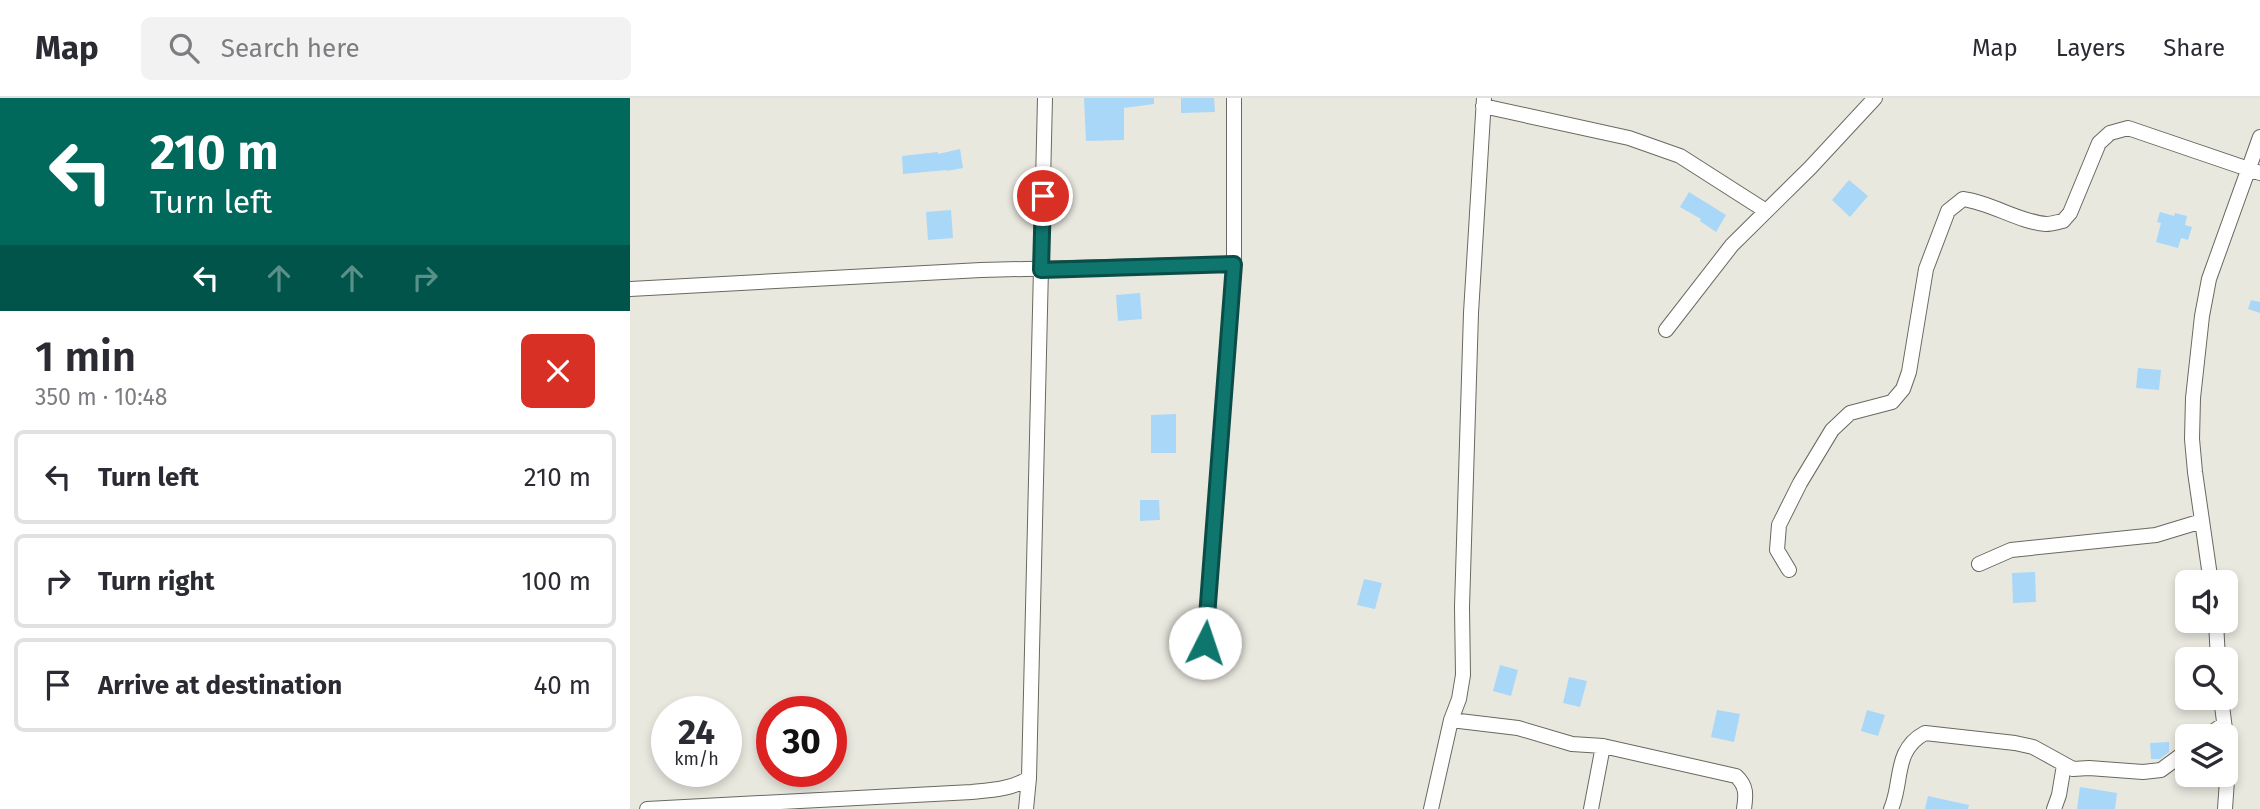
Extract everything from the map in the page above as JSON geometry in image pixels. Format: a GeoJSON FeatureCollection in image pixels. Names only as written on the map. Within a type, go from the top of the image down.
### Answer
{"type":"FeatureCollection","features":[{"type":"Feature","properties":{"kind":"street"},"geometry":{"type":"LineString","coordinates":[[1026,809],[1029,778],[1045,98]]}},
{"type":"Feature","properties":{"kind":"street"},"geometry":{"type":"LineString","coordinates":[[1205,643],[1234,264],[1234,98]]}},
{"type":"Feature","properties":{"kind":"street"},"geometry":{"type":"LineString","coordinates":[[1666,330],[1732,245],[1875,98]]}},
{"type":"Feature","properties":{"kind":"street"},"geometry":{"type":"LineString","coordinates":[[1431,809],[1463,675],[1462,607],[1471,313],[1483,102],[1629,138],[1679,156],[1766,211]]}},
{"type":"Feature","properties":{"kind":"street"},"geometry":{"type":"LineString","coordinates":[[1789,570],[1777,550],[1779,524],[1832,430],[1850,412],[1892,402],[1903,390],[1909,372],[1926,269],[1948,211],[1963,199],[1980,201],[2046,224],[2063,221],[2070,213],[2099,143],[2110,133],[2128,128],[2255,171]]}},
{"type":"Feature","properties":{"kind":"street"},"geometry":{"type":"LineString","coordinates":[[2209,570],[2192,439],[2193,398],[2202,316],[2209,279],[2255,171],[2260,137]]}},
{"type":"Feature","properties":{"kind":"street"},"geometry":{"type":"LineString","coordinates":[[630,289],[981,270],[1234,264]]}},
{"type":"Feature","properties":{"kind":"street"},"geometry":{"type":"LineString","coordinates":[[1979,564],[2011,550],[2156,534],[2202,521]]}},
{"type":"Feature","properties":{"kind":"street"},"geometry":{"type":"LineString","coordinates":[[1451,720],[1518,728],[1572,744],[1603,746],[1736,776],[1743,782],[1746,792],[1744,809]]}},
{"type":"Feature","properties":{"kind":"street"},"geometry":{"type":"LineString","coordinates":[[1891,809],[1902,759],[1914,739],[1925,733],[2015,743],[2049,755],[2073,769],[2143,772],[2161,770],[2175,760]]}},
{"type":"Feature","properties":{"kind":"street"},"geometry":{"type":"LineString","coordinates":[[1591,809],[1603,746]]}},
{"type":"Feature","properties":{"kind":"street"},"geometry":{"type":"LineString","coordinates":[[2054,809],[2064,765]]}},
{"type":"Feature","properties":{"kind":"street"},"geometry":{"type":"LineString","coordinates":[[647,809],[852,804],[996,789],[1019,784],[1029,778]]}},
{"type":"Feature","properties":{"kind":"street"},"geometry":{"type":"LineString","coordinates":[[2225,809],[2227,787]]}},
{"type":"Feature","properties":{"kind":"building"},"geometry":{"type":"Polygon","coordinates":[[[1084,98],[1154,98],[1154,104],[1124,108],[1124,140],[1086,141],[1084,98]]]}},
{"type":"Feature","properties":{"kind":"building"},"geometry":{"type":"Polygon","coordinates":[[[1181,98],[1214,98],[1215,112],[1181,113],[1181,98]]]}},
{"type":"Feature","properties":{"kind":"building"},"geometry":{"type":"Polygon","coordinates":[[[960,149],[963,168],[903,174],[902,156],[938,154],[960,149]]]}},
{"type":"Feature","properties":{"kind":"building"},"geometry":{"type":"Polygon","coordinates":[[[1849,180],[1868,196],[1850,217],[1832,200],[1849,180]]]}},
{"type":"Feature","properties":{"kind":"building"},"geometry":{"type":"Polygon","coordinates":[[[1689,192],[1726,215],[1716,232],[1700,221],[1701,219],[1680,207],[1689,192]]]}},
{"type":"Feature","properties":{"kind":"building"},"geometry":{"type":"Polygon","coordinates":[[[951,210],[953,238],[928,240],[926,212],[951,210]]]}},
{"type":"Feature","properties":{"kind":"building"},"geometry":{"type":"Polygon","coordinates":[[[2160,212],[2187,216],[2185,225],[2192,227],[2188,240],[2181,238],[2178,248],[2156,242],[2161,223],[2157,222],[2160,212]]]}},
{"type":"Feature","properties":{"kind":"building"},"geometry":{"type":"Polygon","coordinates":[[[1140,293],[1142,319],[1118,321],[1116,295],[1140,293]]]}},
{"type":"Feature","properties":{"kind":"building"},"geometry":{"type":"Polygon","coordinates":[[[2251,300],[2260,302],[2260,313],[2248,309],[2251,300]]]}},
{"type":"Feature","properties":{"kind":"building"},"geometry":{"type":"Polygon","coordinates":[[[2138,368],[2161,370],[2159,390],[2136,388],[2138,368]]]}},
{"type":"Feature","properties":{"kind":"building"},"geometry":{"type":"Polygon","coordinates":[[[1176,414],[1176,453],[1151,453],[1151,415],[1176,414]]]}},
{"type":"Feature","properties":{"kind":"building"},"geometry":{"type":"Polygon","coordinates":[[[1140,500],[1159,500],[1160,520],[1140,521],[1140,500]]]}},
{"type":"Feature","properties":{"kind":"building"},"geometry":{"type":"Polygon","coordinates":[[[2035,572],[2036,602],[2013,603],[2012,573],[2035,572]]]}},
{"type":"Feature","properties":{"kind":"building"},"geometry":{"type":"Polygon","coordinates":[[[1364,579],[1382,583],[1375,609],[1357,605],[1364,579]]]}},
{"type":"Feature","properties":{"kind":"building"},"geometry":{"type":"Polygon","coordinates":[[[1500,665],[1518,670],[1511,696],[1493,691],[1500,665]]]}},
{"type":"Feature","properties":{"kind":"building"},"geometry":{"type":"Polygon","coordinates":[[[1569,677],[1587,681],[1580,707],[1563,703],[1569,677]]]}},
{"type":"Feature","properties":{"kind":"building"},"geometry":{"type":"Polygon","coordinates":[[[1717,710],[1740,714],[1734,742],[1711,737],[1717,710]]]}},
{"type":"Feature","properties":{"kind":"building"},"geometry":{"type":"Polygon","coordinates":[[[1867,710],[1885,715],[1878,736],[1861,731],[1867,710]]]}},
{"type":"Feature","properties":{"kind":"building"},"geometry":{"type":"Polygon","coordinates":[[[2169,742],[2169,752],[2160,759],[2151,759],[2150,743],[2169,742]]]}},
{"type":"Feature","properties":{"kind":"building"},"geometry":{"type":"Polygon","coordinates":[[[2080,787],[2117,793],[2115,809],[2077,809],[2080,787]]]}},
{"type":"Feature","properties":{"kind":"building"},"geometry":{"type":"Polygon","coordinates":[[[1928,796],[1969,805],[1968,809],[1925,809],[1928,796]]]}},
{"type":"Feature","properties":{"kind":"route"},"geometry":{"type":"LineString","coordinates":[[1043,196],[1041,270],[1234,264],[1205,643]]}}]}
